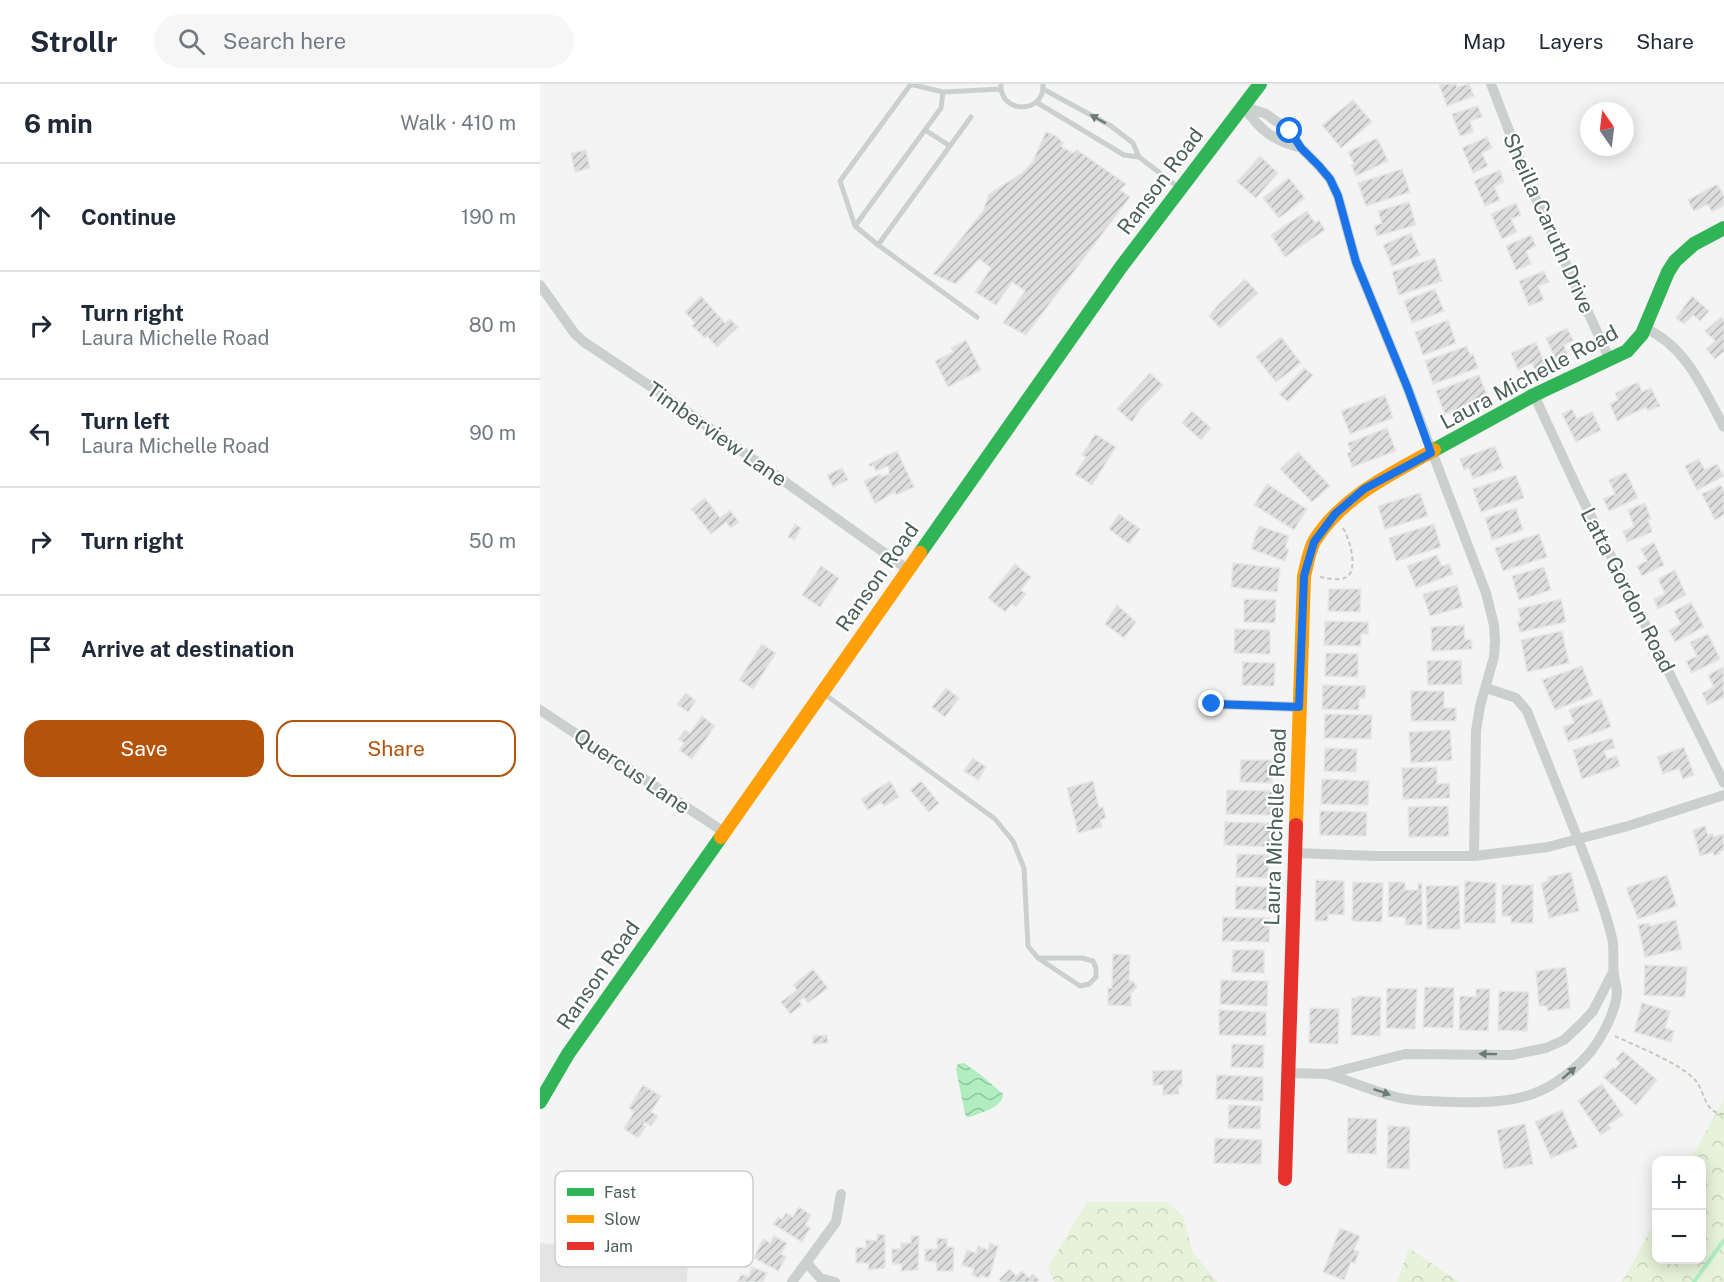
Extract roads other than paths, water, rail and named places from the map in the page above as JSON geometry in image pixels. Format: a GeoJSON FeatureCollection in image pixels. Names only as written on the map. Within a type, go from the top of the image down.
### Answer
{"type":"FeatureCollection","features":[{"type":"Feature","properties":{"kind":"street","name":"Ranson Road"},"geometry":{"type":"LineString","coordinates":[[540,1102],[568,1054],[907,569],[1121,267],[1260,84]]}},
{"type":"Feature","properties":{"kind":"street","name":"Sheilla Caruth Drive"},"geometry":{"type":"LineString","coordinates":[[1491,84],[1531,188],[1610,360]]}},
{"type":"Feature","properties":{"kind":"street"},"geometry":{"type":"LineString","coordinates":[[1243,106],[1266,114],[1290,131],[1301,148],[1330,179],[1338,196],[1356,262],[1408,389],[1491,609],[1494,625],[1494,657],[1480,706],[1476,731],[1474,856]]}},
{"type":"Feature","properties":{"kind":"street","name":"Laura Michelle Road"},"geometry":{"type":"LineString","coordinates":[[1285,1179],[1304,576],[1314,542],[1335,514],[1364,489],[1534,395],[1627,351],[1636,344],[1645,328],[1668,272],[1675,261],[1694,244],[1724,228]]}},
{"type":"Feature","properties":{"kind":"street","name":"Timberview Lane"},"geometry":{"type":"LineString","coordinates":[[540,285],[575,334],[584,342],[662,394],[907,569]]}},
{"type":"Feature","properties":{"kind":"street"},"geometry":{"type":"LineString","coordinates":[[1645,328],[1679,351],[1724,427]]}},
{"type":"Feature","properties":{"kind":"street","name":"Latta Gordon Road"},"geometry":{"type":"LineString","coordinates":[[1534,395],[1579,492],[1724,783]]}},
{"type":"Feature","properties":{"kind":"street"},"geometry":{"type":"LineString","coordinates":[[1327,1074],[1396,1097],[1418,1101],[1485,1102],[1519,1098],[1544,1090],[1566,1077],[1592,1051],[1605,1030],[1617,991],[1613,971],[1612,938],[1578,839],[1527,711],[1516,698],[1486,688]]}},
{"type":"Feature","properties":{"kind":"street"},"geometry":{"type":"LineString","coordinates":[[1212,704],[1299,707]]}},
{"type":"Feature","properties":{"kind":"street","name":"Quercus Lane"},"geometry":{"type":"LineString","coordinates":[[540,710],[724,832]]}},
{"type":"Feature","properties":{"kind":"street"},"geometry":{"type":"LineString","coordinates":[[1295,853],[1474,856],[1548,847],[1628,826],[1724,795]]}},
{"type":"Feature","properties":{"kind":"street"},"geometry":{"type":"LineString","coordinates":[[1289,1073],[1327,1074],[1405,1054],[1511,1055],[1546,1048],[1564,1040],[1580,1025],[1598,1003],[1613,971]]}},
{"type":"Feature","properties":{"kind":"street"},"geometry":{"type":"LineString","coordinates":[[792,1282],[836,1222],[841,1194]]}},
{"type":"Feature","properties":{"kind":"street"},"geometry":{"type":"LineString","coordinates":[[807,1263],[820,1278],[835,1282]]}},
{"type":"Feature","properties":{"kind":"lane"},"geometry":{"type":"LineString","coordinates":[[977,317],[855,226],[840,182],[910,84],[943,92],[1001,86],[1006,100],[1016,107],[1026,108],[1036,102],[1043,87],[1111,126],[1133,143],[1139,158]]}},
{"type":"Feature","properties":{"kind":"lane"},"geometry":{"type":"LineString","coordinates":[[955,91],[956,84]]}},
{"type":"Feature","properties":{"kind":"lane"},"geometry":{"type":"LineString","coordinates":[[855,226],[941,108],[943,92]]}},
{"type":"Feature","properties":{"kind":"lane"},"geometry":{"type":"LineString","coordinates":[[1036,102],[1124,154],[1139,158],[1180,189]]}},
{"type":"Feature","properties":{"kind":"lane"},"geometry":{"type":"LineString","coordinates":[[878,245],[971,117]]}},
{"type":"Feature","properties":{"kind":"lane"},"geometry":{"type":"LineString","coordinates":[[925,130],[950,146]]}},
{"type":"Feature","properties":{"kind":"lane"},"geometry":{"type":"LineString","coordinates":[[821,692],[995,819],[1013,841],[1024,868],[1028,946],[1038,958],[1080,986],[1089,984],[1096,977],[1093,961],[1082,958],[1038,958]]}},
{"type":"Feature","properties":{"kind":"water"},"geometry":{"type":"Polygon","coordinates":[[[964,1063],[1003,1094],[1002,1099],[995,1106],[970,1117],[965,1114],[956,1069],[958,1064],[964,1063]]]}},
{"type":"Feature","properties":{"kind":"waterway"},"geometry":{"type":"LineString","coordinates":[[1694,1282],[1724,1240]]}}]}
